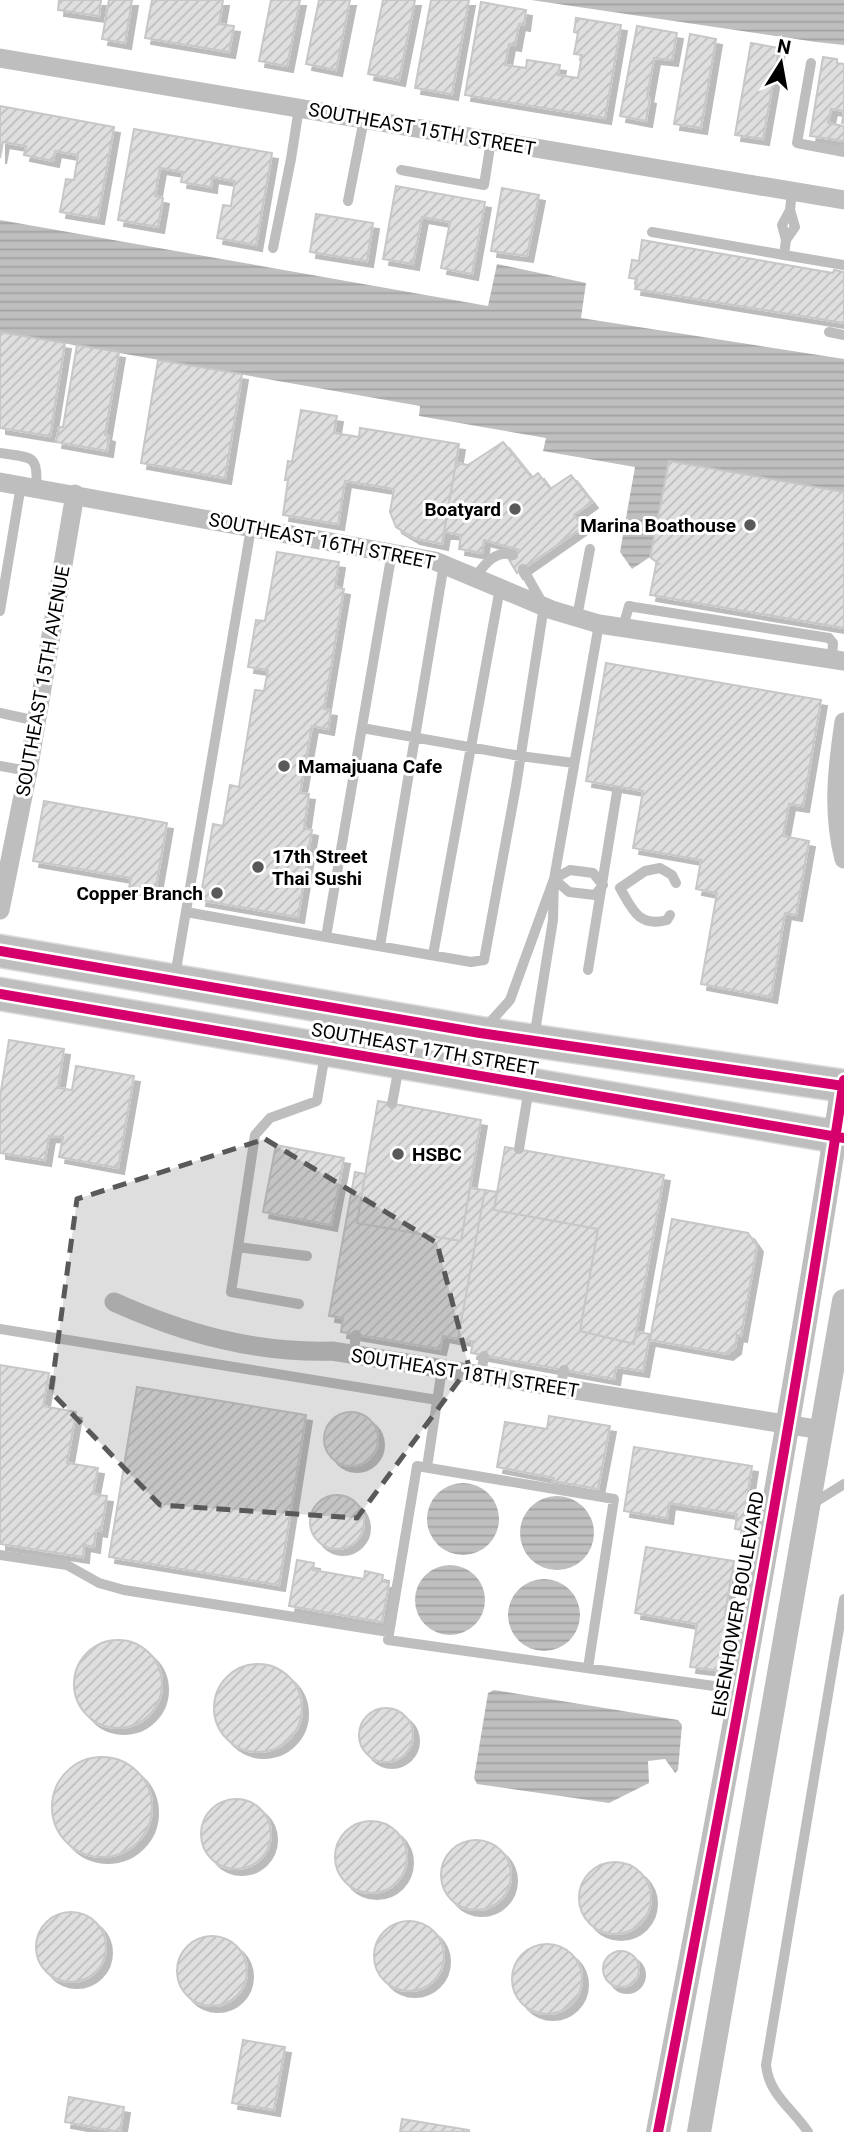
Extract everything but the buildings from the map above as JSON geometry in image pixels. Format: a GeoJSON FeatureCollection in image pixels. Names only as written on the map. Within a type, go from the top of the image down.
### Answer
{"type":"FeatureCollection","features":[{"type":"Feature","properties":{"kind":"main road","name":"SOUTHEAST 17TH STREET"},"geometry":{"type":"LineString","coordinates":[[0,951],[480,1033],[844,1086]]}},
{"type":"Feature","properties":{"kind":"main road","name":"SOUTHEAST 17TH STREET"},"geometry":{"type":"LineString","coordinates":[[0,994],[840,1137]]}},
{"type":"Feature","properties":{"kind":"main road"},"geometry":{"type":"LineString","coordinates":[[406,1063],[495,1060],[514,1056],[526,1050],[534,1041]]}},
{"type":"Feature","properties":{"kind":"street","name":"SOUTHEAST 15TH STREET"},"geometry":{"type":"LineString","coordinates":[[0,58],[491,141],[791,201],[844,200]]}},
{"type":"Feature","properties":{"kind":"street","name":"SOUTHEAST 16TH STREET"},"geometry":{"type":"LineString","coordinates":[[0,482],[392,551],[444,564],[544,606],[599,624],[838,660]]}},
{"type":"Feature","properties":{"kind":"street","name":"SOUTHEAST 15TH AVENUE"},"geometry":{"type":"LineString","coordinates":[[0,910],[28,771],[75,494]]}},
{"type":"Feature","properties":{"kind":"street"},"geometry":{"type":"LineString","coordinates":[[844,722],[835,800],[838,836],[844,859]]}},
{"type":"Feature","properties":{"kind":"street","name":"EISENHOWER BOULEVARD"},"geometry":{"type":"LineString","coordinates":[[658,2132],[740,1696],[840,1137],[844,1080]]}},
{"type":"Feature","properties":{"kind":"street"},"geometry":{"type":"LineString","coordinates":[[704,2128],[808,1506],[822,1430],[834,1397],[844,1301]]}},
{"type":"Feature","properties":{"kind":"street","name":"SOUTHEAST 18TH STREET"},"geometry":{"type":"LineString","coordinates":[[114,1302],[155,1321],[253,1347],[292,1352],[332,1351],[442,1369],[483,1365],[822,1430]]}},
{"type":"Feature","properties":{"kind":"lane"},"geometry":{"type":"LineString","coordinates":[[811,64],[797,143],[844,152]]}},
{"type":"Feature","properties":{"kind":"lane"},"geometry":{"type":"LineString","coordinates":[[273,248],[299,108]]}},
{"type":"Feature","properties":{"kind":"lane"},"geometry":{"type":"LineString","coordinates":[[348,201],[364,119]]}},
{"type":"Feature","properties":{"kind":"lane"},"geometry":{"type":"LineString","coordinates":[[401,170],[484,185],[491,141]]}},
{"type":"Feature","properties":{"kind":"lane"},"geometry":{"type":"LineString","coordinates":[[784,255],[786,240],[795,227],[791,201]]}},
{"type":"Feature","properties":{"kind":"lane"},"geometry":{"type":"LineString","coordinates":[[652,232],[844,265]]}},
{"type":"Feature","properties":{"kind":"lane"},"geometry":{"type":"LineString","coordinates":[[829,332],[844,335]]}},
{"type":"Feature","properties":{"kind":"lane"},"geometry":{"type":"LineString","coordinates":[[0,453],[30,458],[38,469],[28,486],[0,611]]}},
{"type":"Feature","properties":{"kind":"lane"},"geometry":{"type":"LineString","coordinates":[[175,979],[251,528]]}},
{"type":"Feature","properties":{"kind":"lane"},"geometry":{"type":"LineString","coordinates":[[577,617],[590,549]]}},
{"type":"Feature","properties":{"kind":"lane"},"geometry":{"type":"LineString","coordinates":[[326,937],[392,551]]}},
{"type":"Feature","properties":{"kind":"lane"},"geometry":{"type":"LineString","coordinates":[[475,577],[497,555],[505,552],[513,555]]}},
{"type":"Feature","properties":{"kind":"lane"},"geometry":{"type":"LineString","coordinates":[[380,946],[444,564]]}},
{"type":"Feature","properties":{"kind":"lane"},"geometry":{"type":"LineString","coordinates":[[186,912],[433,956],[471,962],[484,960],[544,606],[523,569]]}},
{"type":"Feature","properties":{"kind":"lane"},"geometry":{"type":"LineString","coordinates":[[433,956],[500,587]]}},
{"type":"Feature","properties":{"kind":"lane"},"geometry":{"type":"LineString","coordinates":[[534,1041],[553,920],[554,878],[599,624]]}},
{"type":"Feature","properties":{"kind":"lane"},"geometry":{"type":"LineString","coordinates":[[0,713],[37,720]]}},
{"type":"Feature","properties":{"kind":"lane"},"geometry":{"type":"LineString","coordinates":[[362,728],[574,763]]}},
{"type":"Feature","properties":{"kind":"lane"},"geometry":{"type":"LineString","coordinates":[[0,766],[28,771]]}},
{"type":"Feature","properties":{"kind":"lane"},"geometry":{"type":"LineString","coordinates":[[588,970],[617,792]]}},
{"type":"Feature","properties":{"kind":"lane"},"geometry":{"type":"LineString","coordinates":[[480,1033],[510,1000],[554,878],[570,870],[593,873],[603,885],[620,888],[645,871],[660,868],[672,875],[676,883]]}},
{"type":"Feature","properties":{"kind":"lane"},"geometry":{"type":"LineString","coordinates":[[554,878],[569,892],[595,895],[603,885]]}},
{"type":"Feature","properties":{"kind":"lane"},"geometry":{"type":"LineString","coordinates":[[620,888],[637,916],[654,923],[667,920],[670,915]]}},
{"type":"Feature","properties":{"kind":"lane"},"geometry":{"type":"LineString","coordinates":[[299,1304],[231,1292],[255,1135],[270,1118],[317,1101],[326,1050]]}},
{"type":"Feature","properties":{"kind":"lane"},"geometry":{"type":"LineString","coordinates":[[392,1104],[406,1063]]}},
{"type":"Feature","properties":{"kind":"lane"},"geometry":{"type":"LineString","coordinates":[[519,1149],[530,1084]]}},
{"type":"Feature","properties":{"kind":"lane"},"geometry":{"type":"LineString","coordinates":[[239,1247],[307,1256]]}},
{"type":"Feature","properties":{"kind":"lane"},"geometry":{"type":"LineString","coordinates":[[0,1329],[437,1400]]}},
{"type":"Feature","properties":{"kind":"lane"},"geometry":{"type":"LineString","coordinates":[[353,1355],[356,1335]]}},
{"type":"Feature","properties":{"kind":"lane"},"geometry":{"type":"LineString","coordinates":[[426,1468],[442,1369]]}},
{"type":"Feature","properties":{"kind":"lane"},"geometry":{"type":"LineString","coordinates":[[588,1668],[614,1499],[417,1466],[388,1640],[721,1688],[740,1696]]}},
{"type":"Feature","properties":{"kind":"lane"},"geometry":{"type":"LineString","coordinates":[[808,1506],[844,1484]]}},
{"type":"Feature","properties":{"kind":"lane"},"geometry":{"type":"LineString","coordinates":[[0,1555],[67,1565],[99,1583],[124,1590],[389,1632]]}},
{"type":"Feature","properties":{"kind":"lane"},"geometry":{"type":"LineString","coordinates":[[808,2132],[773,2089],[767,2077],[766,2065],[844,1600]]}},
{"type":"Feature","properties":{"kind":"highlighted area"},"geometry":{"type":"Polygon","coordinates":[[[265,1139],[437,1243],[469,1367],[357,1518],[160,1505],[51,1392],[77,1199],[265,1139]]]}},
{"type":"Feature","properties":{"kind":"shaded area"},"geometry":{"type":"Polygon","coordinates":[[[531,0],[844,0],[844,45],[816,42],[531,0]]]}},
{"type":"Feature","properties":{"kind":"shaded area"},"geometry":{"type":"Polygon","coordinates":[[[0,220],[488,306],[497,264],[586,283],[581,318],[844,359],[844,492],[669,461],[650,557],[632,569],[620,552],[635,467],[543,451],[546,438],[419,416],[420,406],[0,332],[0,220]]]}},
{"type":"Feature","properties":{"kind":"shaded area"},"geometry":{"type":"Polygon","coordinates":[[[463,1483],[483,1489],[493,1499],[499,1519],[493,1539],[483,1549],[463,1555],[443,1549],[433,1539],[427,1519],[433,1499],[443,1489],[463,1483]]]}},
{"type":"Feature","properties":{"kind":"shaded area"},"geometry":{"type":"Polygon","coordinates":[[[557,1496],[571,1499],[583,1507],[591,1519],[594,1533],[591,1547],[583,1559],[571,1567],[557,1570],[543,1567],[531,1559],[523,1547],[520,1533],[523,1519],[531,1507],[543,1499],[557,1496]]]}},
{"type":"Feature","properties":{"kind":"shaded area"},"geometry":{"type":"Polygon","coordinates":[[[450,1565],[469,1571],[479,1581],[485,1600],[479,1619],[469,1629],[450,1635],[431,1629],[421,1619],[415,1600],[421,1581],[431,1571],[450,1565]]]}},
{"type":"Feature","properties":{"kind":"shaded area"},"geometry":{"type":"Polygon","coordinates":[[[544,1579],[558,1582],[570,1589],[577,1601],[580,1615],[577,1629],[570,1641],[558,1648],[544,1651],[530,1648],[518,1641],[511,1629],[508,1615],[511,1601],[518,1589],[530,1582],[544,1579]]]}},
{"type":"Feature","properties":{"kind":"shaded area"},"geometry":{"type":"Polygon","coordinates":[[[494,1690],[678,1720],[682,1725],[678,1770],[675,1773],[665,1759],[648,1761],[649,1783],[609,1803],[477,1784],[474,1778],[488,1693],[494,1690]]]}},
{"type":"Feature","properties":{"kind":"cycle path"},"geometry":{"type":"LineString","coordinates":[[0,951],[480,1033],[844,1086]]}},
{"type":"Feature","properties":{"kind":"cycle path"},"geometry":{"type":"LineString","coordinates":[[0,994],[844,1138]]}},
{"type":"Feature","properties":{"kind":"cycle path"},"geometry":{"type":"LineString","coordinates":[[658,2132],[757,1607],[844,1080]]}},
{"type":"Feature","properties":{"kind":"place","name":"Boatyard"},"geometry":{"type":"Point","coordinates":[515,509]}},
{"type":"Feature","properties":{"kind":"place","name":"Marina Boathouse"},"geometry":{"type":"Point","coordinates":[750,525]}},
{"type":"Feature","properties":{"kind":"place","name":"Mamajuana Cafe"},"geometry":{"type":"Point","coordinates":[284,766]}},
{"type":"Feature","properties":{"kind":"place","name":"17th Street Thai Sushi"},"geometry":{"type":"Point","coordinates":[258,867]}},
{"type":"Feature","properties":{"kind":"place","name":"Copper Branch"},"geometry":{"type":"Point","coordinates":[217,893]}},
{"type":"Feature","properties":{"kind":"place","name":"HSBC"},"geometry":{"type":"Point","coordinates":[398,1154]}}]}
